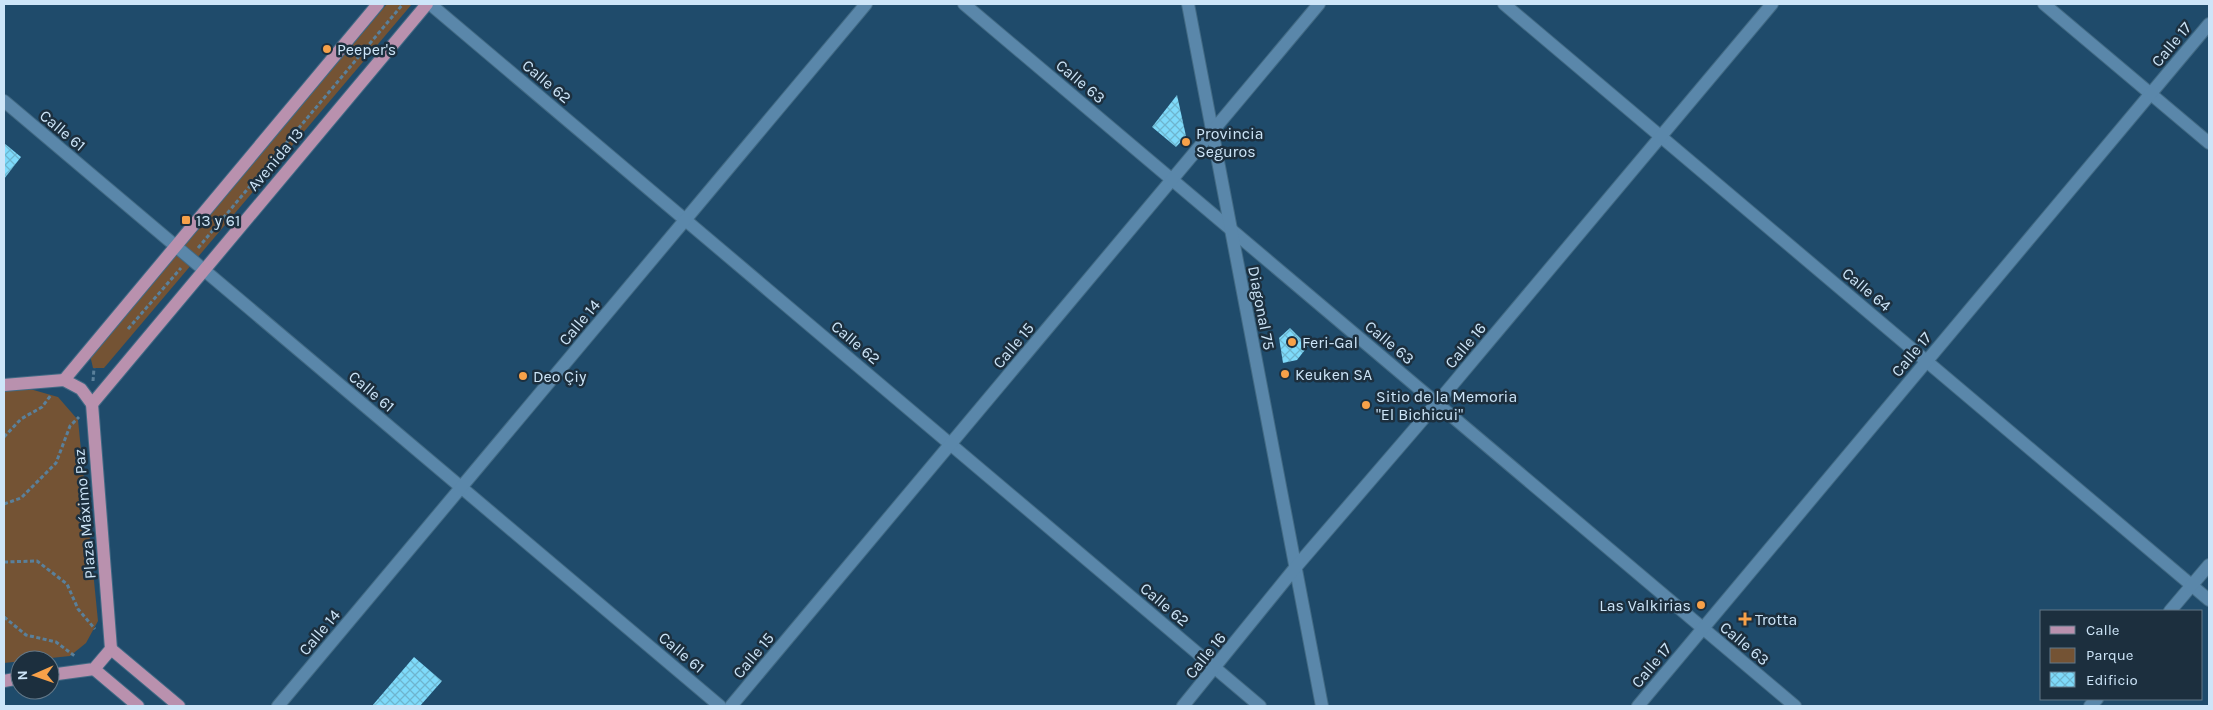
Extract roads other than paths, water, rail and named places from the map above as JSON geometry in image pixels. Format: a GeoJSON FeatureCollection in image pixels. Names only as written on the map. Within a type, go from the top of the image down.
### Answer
{"type":"FeatureCollection","features":[{"type":"Feature","properties":{"kind":"main road","name":"Avenida 13"},"geometry":{"type":"LineString","coordinates":[[64,380],[378,4]]}},
{"type":"Feature","properties":{"kind":"main road","name":"Avenida 13"},"geometry":{"type":"LineString","coordinates":[[92,404],[428,4]]}},
{"type":"Feature","properties":{"kind":"main road"},"geometry":{"type":"LineString","coordinates":[[4,385],[64,380],[80,389],[92,404]]}},
{"type":"Feature","properties":{"kind":"main road","name":"Plaza Máximo Paz"},"geometry":{"type":"LineString","coordinates":[[92,404],[111,649]]}},
{"type":"Feature","properties":{"kind":"main road"},"geometry":{"type":"LineString","coordinates":[[60,674],[94,669],[111,649],[179,706]]}},
{"type":"Feature","properties":{"kind":"main road"},"geometry":{"type":"LineString","coordinates":[[94,669],[138,706]]}},
{"type":"Feature","properties":{"kind":"street","name":"Calle 62"},"geometry":{"type":"LineString","coordinates":[[428,4],[686,219],[1260,706]]}},
{"type":"Feature","properties":{"kind":"street","name":"Calle 14"},"geometry":{"type":"LineString","coordinates":[[278,706],[866,4]]}},
{"type":"Feature","properties":{"kind":"street","name":"Calle 63"},"geometry":{"type":"LineString","coordinates":[[964,4],[1795,706]]}},
{"type":"Feature","properties":{"kind":"street","name":"Diagonal 75"},"geometry":{"type":"LineString","coordinates":[[1188,4],[1322,706]]}},
{"type":"Feature","properties":{"kind":"street","name":"Calle 15"},"geometry":{"type":"LineString","coordinates":[[731,706],[1319,4]]}},
{"type":"Feature","properties":{"kind":"street","name":"Calle 64"},"geometry":{"type":"LineString","coordinates":[[1504,4],[2209,600]]}},
{"type":"Feature","properties":{"kind":"street","name":"Calle 16"},"geometry":{"type":"LineString","coordinates":[[1183,706],[1295,568],[1437,404],[1772,4]]}},
{"type":"Feature","properties":{"kind":"street"},"geometry":{"type":"LineString","coordinates":[[2044,4],[2209,143]]}},
{"type":"Feature","properties":{"kind":"street","name":"Calle 17"},"geometry":{"type":"LineString","coordinates":[[1638,706],[2209,24]]}},
{"type":"Feature","properties":{"kind":"street","name":"Calle 61"},"geometry":{"type":"LineString","coordinates":[[4,101],[720,706]]}},
{"type":"Feature","properties":{"kind":"street"},"geometry":{"type":"LineString","coordinates":[[2171,610],[2209,565]]}},
{"type":"Feature","properties":{"kind":"place","name":"Peeper's"},"geometry":{"type":"Point","coordinates":[327,49]}},
{"type":"Feature","properties":{"kind":"place","name":"Provincia Seguros"},"geometry":{"type":"Point","coordinates":[1186,142]}},
{"type":"Feature","properties":{"kind":"place","name":"13 y 61"},"geometry":{"type":"Point","coordinates":[186,220]}},
{"type":"Feature","properties":{"kind":"place","name":"Feri-Gal"},"geometry":{"type":"Point","coordinates":[1292,342]}},
{"type":"Feature","properties":{"kind":"place","name":"Keuken SA"},"geometry":{"type":"Point","coordinates":[1285,374]}},
{"type":"Feature","properties":{"kind":"place","name":"Deo Çiy"},"geometry":{"type":"Point","coordinates":[523,376]}},
{"type":"Feature","properties":{"kind":"place","name":"Sitio de la Memoria \"El Bichicui\""},"geometry":{"type":"Point","coordinates":[1366,405]}},
{"type":"Feature","properties":{"kind":"place","name":"Las Valkirias"},"geometry":{"type":"Point","coordinates":[1701,605]}},
{"type":"Feature","properties":{"kind":"place","name":"Trotta"},"geometry":{"type":"Point","coordinates":[1745,619]}}]}
